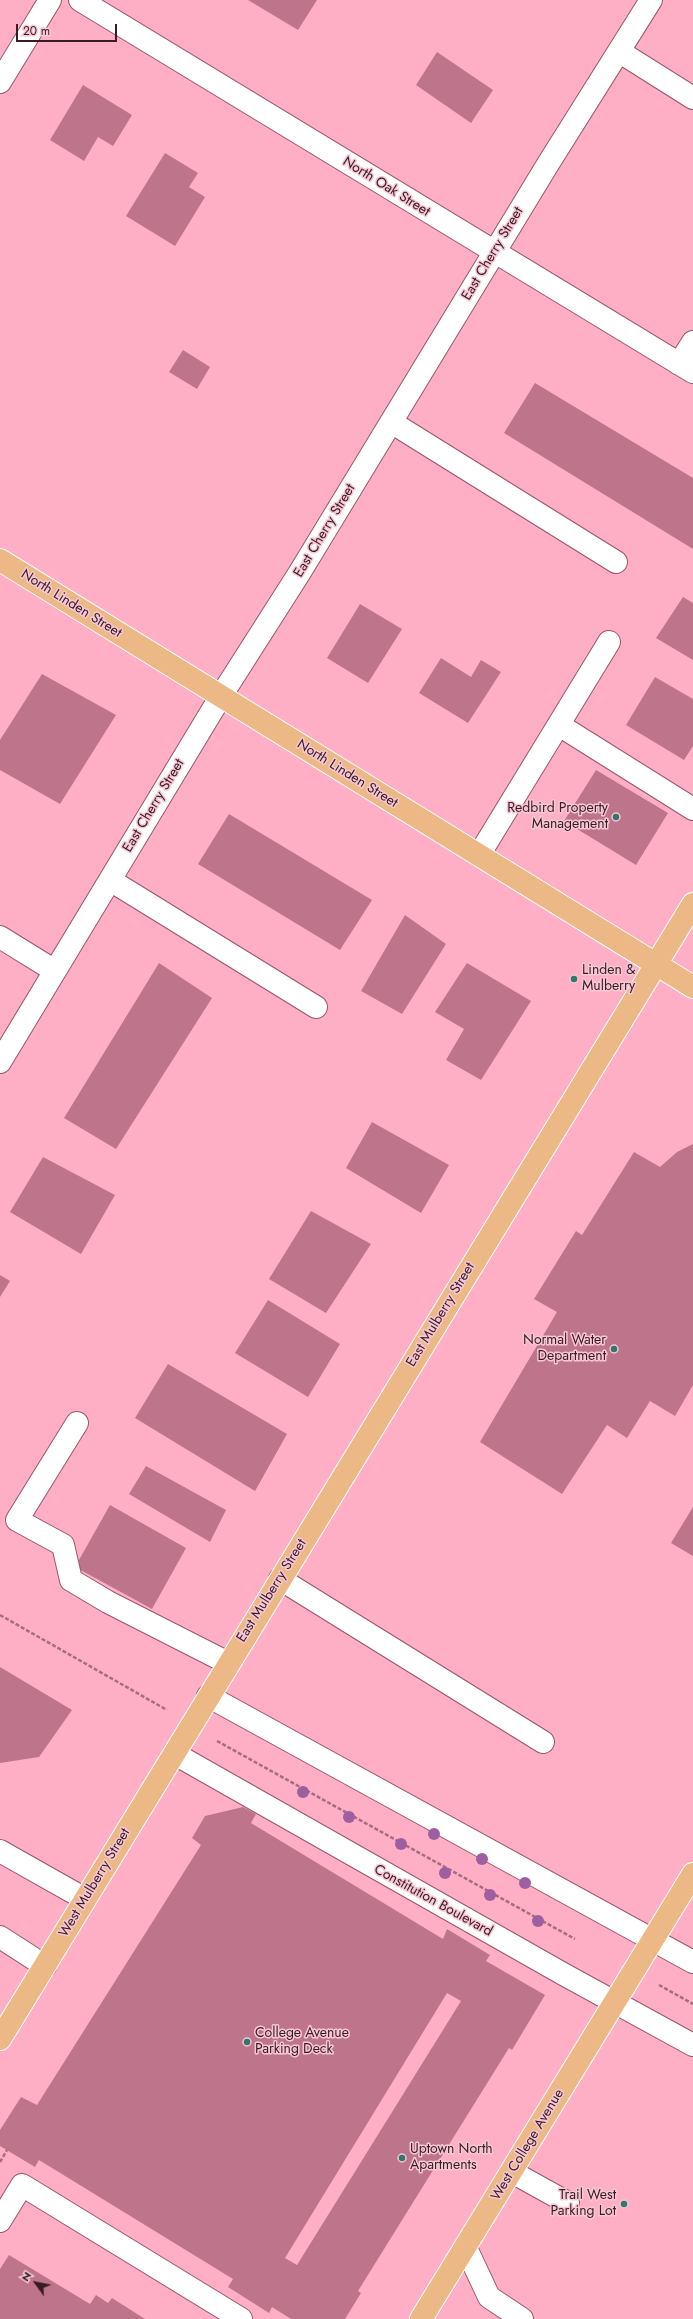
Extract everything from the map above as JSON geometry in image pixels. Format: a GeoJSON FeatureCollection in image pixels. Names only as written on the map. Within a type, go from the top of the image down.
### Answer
{"type":"FeatureCollection","features":[{"type":"Feature","properties":{"kind":"main road","name":"North Linden Street"},"geometry":{"type":"LineString","coordinates":[[0,560],[693,987]]}},
{"type":"Feature","properties":{"kind":"main road","name":"East Mulberry Street"},"geometry":{"type":"LineString","coordinates":[[190,1726],[693,904]]}},
{"type":"Feature","properties":{"kind":"main road","name":"West Mulberry Street"},"geometry":{"type":"LineString","coordinates":[[0,2039],[175,1754],[190,1726]]}},
{"type":"Feature","properties":{"kind":"main road","name":"West College Avenue"},"geometry":{"type":"LineString","coordinates":[[421,2319],[466,2248],[693,1874]]}},
{"type":"Feature","properties":{"kind":"street"},"geometry":{"type":"LineString","coordinates":[[0,82],[50,0]]}},
{"type":"Feature","properties":{"kind":"street","name":"North Oak Street"},"geometry":{"type":"LineString","coordinates":[[80,0],[494,253],[585,305],[686,368]]}},
{"type":"Feature","properties":{"kind":"street","name":"East Cherry Street"},"geometry":{"type":"LineString","coordinates":[[0,1062],[221,696],[300,572],[548,164],[620,52],[651,0]]}},
{"type":"Feature","properties":{"kind":"street"},"geometry":{"type":"LineString","coordinates":[[620,52],[693,98]]}},
{"type":"Feature","properties":{"kind":"street"},"geometry":{"type":"LineString","coordinates":[[686,368],[693,342]]}},
{"type":"Feature","properties":{"kind":"street"},"geometry":{"type":"LineString","coordinates":[[391,422],[616,562]]}},
{"type":"Feature","properties":{"kind":"street"},"geometry":{"type":"LineString","coordinates":[[479,855],[609,642]]}},
{"type":"Feature","properties":{"kind":"street"},"geometry":{"type":"LineString","coordinates":[[559,725],[693,809]]}},
{"type":"Feature","properties":{"kind":"street"},"geometry":{"type":"LineString","coordinates":[[110,880],[316,1008]]}},
{"type":"Feature","properties":{"kind":"street"},"geometry":{"type":"LineString","coordinates":[[0,937],[55,971]]}},
{"type":"Feature","properties":{"kind":"street"},"geometry":{"type":"LineString","coordinates":[[77,1423],[9,1516],[63,1546],[71,1580],[108,1602],[228,1663]]}},
{"type":"Feature","properties":{"kind":"street"},"geometry":{"type":"LineString","coordinates":[[280,1579],[543,1742]]}},
{"type":"Feature","properties":{"kind":"street"},"geometry":{"type":"LineString","coordinates":[[208,1696],[693,1962]]}},
{"type":"Feature","properties":{"kind":"street","name":"Constitution Boulevard"},"geometry":{"type":"LineString","coordinates":[[175,1754],[615,2003],[693,2044]]}},
{"type":"Feature","properties":{"kind":"street"},"geometry":{"type":"LineString","coordinates":[[0,1851],[85,1899]]}},
{"type":"Feature","properties":{"kind":"street"},"geometry":{"type":"LineString","coordinates":[[0,1937],[45,1966]]}},
{"type":"Feature","properties":{"kind":"street"},"geometry":{"type":"LineString","coordinates":[[512,2172],[568,2203]]}},
{"type":"Feature","properties":{"kind":"street"},"geometry":{"type":"LineString","coordinates":[[0,2221],[22,2185],[241,2319]]}},
{"type":"Feature","properties":{"kind":"street"},"geometry":{"type":"LineString","coordinates":[[466,2248],[489,2297],[522,2319]]}},
{"type":"Feature","properties":{"kind":"path"},"geometry":{"type":"LineString","coordinates":[[0,1615],[150,1699],[190,1726],[575,1939]]}},
{"type":"Feature","properties":{"kind":"path"},"geometry":{"type":"LineString","coordinates":[[659,1985],[693,2004]]}},
{"type":"Feature","properties":{"kind":"path"},"geometry":{"type":"LineString","coordinates":[[0,2162],[7,2150]]}},
{"type":"Feature","properties":{"kind":"building"},"geometry":{"type":"Polygon","coordinates":[[[248,0],[317,0],[298,30],[248,0]]]}},
{"type":"Feature","properties":{"kind":"building"},"geometry":{"type":"Polygon","coordinates":[[[437,52],[493,90],[471,123],[416,85],[437,52]]]}},
{"type":"Feature","properties":{"kind":"building"},"geometry":{"type":"Polygon","coordinates":[[[83,85],[132,115],[113,146],[98,137],[84,161],[50,140],[83,85]]]}},
{"type":"Feature","properties":{"kind":"building"},"geometry":{"type":"Polygon","coordinates":[[[165,153],[198,173],[189,187],[205,197],[175,246],[126,216],[165,153]]]}},
{"type":"Feature","properties":{"kind":"building"},"geometry":{"type":"Polygon","coordinates":[[[183,350],[210,367],[197,389],[169,372],[183,350]]]}},
{"type":"Feature","properties":{"kind":"building"},"geometry":{"type":"Polygon","coordinates":[[[535,383],[693,478],[693,549],[504,433],[535,383]]]}},
{"type":"Feature","properties":{"kind":"building"},"geometry":{"type":"Polygon","coordinates":[[[683,597],[693,603],[693,660],[656,638],[683,597]]]}},
{"type":"Feature","properties":{"kind":"building"},"geometry":{"type":"Polygon","coordinates":[[[360,604],[402,629],[368,683],[327,658],[360,604]]]}},
{"type":"Feature","properties":{"kind":"building"},"geometry":{"type":"Polygon","coordinates":[[[441,658],[471,677],[481,660],[501,672],[468,723],[419,693],[441,658]]]}},
{"type":"Feature","properties":{"kind":"building"},"geometry":{"type":"Polygon","coordinates":[[[42,674],[116,715],[60,804],[0,770],[0,740],[42,674]]]}},
{"type":"Feature","properties":{"kind":"building"},"geometry":{"type":"Polygon","coordinates":[[[655,677],[693,699],[693,746],[684,760],[626,725],[655,677]]]}},
{"type":"Feature","properties":{"kind":"building","name":"Redbird Property Management"},"geometry":{"type":"Polygon","coordinates":[[[596,770],[668,813],[636,865],[564,821],[596,770]]]}},
{"type":"Feature","properties":{"kind":"building"},"geometry":{"type":"Polygon","coordinates":[[[229,814],[372,900],[340,950],[198,864],[229,814]]]}},
{"type":"Feature","properties":{"kind":"building"},"geometry":{"type":"Polygon","coordinates":[[[405,915],[446,944],[402,1014],[361,991],[405,915]]]}},
{"type":"Feature","properties":{"kind":"building"},"geometry":{"type":"Polygon","coordinates":[[[159,963],[212,998],[116,1149],[64,1118],[159,963]]]}},
{"type":"Feature","properties":{"kind":"building"},"geometry":{"type":"Polygon","coordinates":[[[467,963],[531,1001],[481,1080],[446,1060],[464,1029],[435,1012],[467,963]]]}},
{"type":"Feature","properties":{"kind":"building"},"geometry":{"type":"Polygon","coordinates":[[[372,1122],[449,1165],[421,1213],[346,1168],[372,1122]]]}},
{"type":"Feature","properties":{"kind":"building","name":"Normal Water Department"},"geometry":{"type":"Polygon","coordinates":[[[693,1144],[693,1385],[675,1416],[650,1401],[627,1438],[607,1425],[562,1494],[480,1442],[557,1312],[534,1299],[576,1231],[582,1235],[634,1152],[660,1167],[677,1152],[693,1144]]]}},
{"type":"Feature","properties":{"kind":"building"},"geometry":{"type":"Polygon","coordinates":[[[43,1157],[115,1195],[81,1254],[10,1212],[43,1157]]]}},
{"type":"Feature","properties":{"kind":"building"},"geometry":{"type":"Polygon","coordinates":[[[311,1211],[371,1244],[326,1313],[269,1279],[311,1211]]]}},
{"type":"Feature","properties":{"kind":"building"},"geometry":{"type":"Polygon","coordinates":[[[0,1275],[10,1281],[0,1297],[0,1275]]]}},
{"type":"Feature","properties":{"kind":"building"},"geometry":{"type":"Polygon","coordinates":[[[268,1300],[340,1344],[308,1397],[235,1353],[268,1300]]]}},
{"type":"Feature","properties":{"kind":"building"},"geometry":{"type":"Polygon","coordinates":[[[168,1364],[287,1434],[255,1491],[135,1418],[168,1364]]]}},
{"type":"Feature","properties":{"kind":"building"},"geometry":{"type":"Polygon","coordinates":[[[146,1466],[226,1510],[210,1542],[129,1494],[146,1466]]]}},
{"type":"Feature","properties":{"kind":"building"},"geometry":{"type":"Polygon","coordinates":[[[110,1505],[186,1548],[152,1609],[75,1567],[110,1505]]]}},
{"type":"Feature","properties":{"kind":"building"},"geometry":{"type":"Polygon","coordinates":[[[693,1507],[693,1556],[671,1543],[693,1507]]]}},
{"type":"Feature","properties":{"kind":"building"},"geometry":{"type":"Polygon","coordinates":[[[0,1667],[72,1710],[39,1757],[0,1763],[0,1667]]]}},
{"type":"Feature","properties":{"kind":"building","name":"College Avenue Parking Deck"},"geometry":{"type":"Polygon","coordinates":[[[243,1807],[256,1814],[251,1823],[443,1939],[447,1929],[490,1955],[486,1961],[545,1995],[512,2050],[509,2048],[358,2291],[361,2293],[345,2319],[291,2319],[272,2307],[269,2313],[228,2287],[233,2279],[39,2160],[35,2167],[0,2146],[0,2130],[21,2097],[37,2105],[201,1845],[192,1838],[205,1816],[243,1807]],[[447,1993],[285,2258],[297,2265],[461,2001],[447,1993]]]}},
{"type":"Feature","properties":{"kind":"building"},"geometry":{"type":"Polygon","coordinates":[[[9,2255],[90,2304],[96,2295],[108,2303],[112,2298],[145,2319],[0,2319],[0,2269],[9,2255]]]}},
{"type":"Feature","properties":{"kind":"place","name":"Redbird Property Management"},"geometry":{"type":"Point","coordinates":[616,817]}},
{"type":"Feature","properties":{"kind":"place","name":"Linden & Mulberry"},"geometry":{"type":"Point","coordinates":[574,979]}},
{"type":"Feature","properties":{"kind":"place","name":"Normal Water Department"},"geometry":{"type":"Point","coordinates":[614,1349]}},
{"type":"Feature","properties":{"kind":"place","name":"College Avenue Parking Deck"},"geometry":{"type":"Point","coordinates":[247,2042]}},
{"type":"Feature","properties":{"kind":"place","name":"Uptown North Apartments"},"geometry":{"type":"Point","coordinates":[402,2158]}},
{"type":"Feature","properties":{"kind":"place","name":"Trail West Parking Lot"},"geometry":{"type":"Point","coordinates":[624,2204]}}]}
